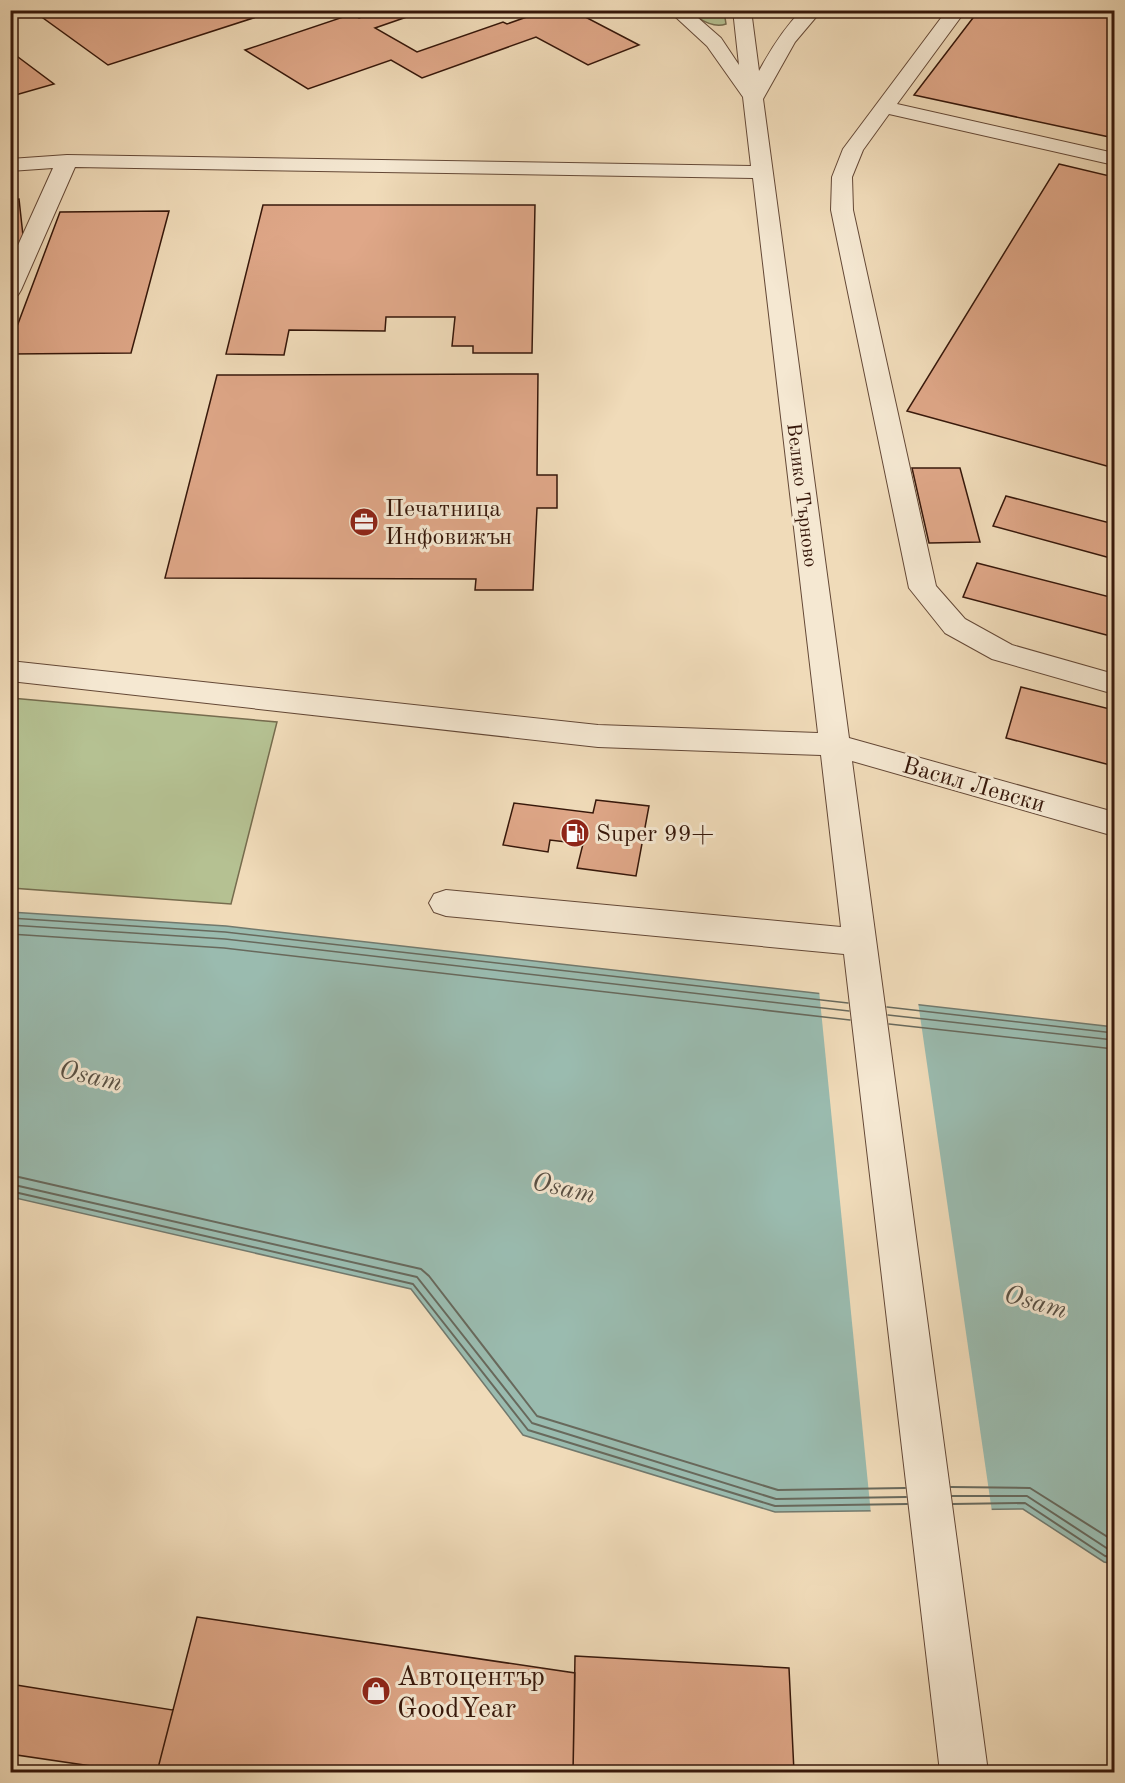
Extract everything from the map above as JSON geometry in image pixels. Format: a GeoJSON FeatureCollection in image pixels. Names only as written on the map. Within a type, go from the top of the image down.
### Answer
{"type":"FeatureCollection","features":[{"type":"Feature","properties":{"kind":"street"},"geometry":{"type":"LineString","coordinates":[[677,10],[714,42],[753,100],[784,42],[800,21],[813,10]]}},
{"type":"Feature","properties":{"kind":"street","name":"Велико Търново"},"geometry":{"type":"LineString","coordinates":[[741,10],[964,1773]]}},
{"type":"Feature","properties":{"kind":"street"},"geometry":{"type":"LineString","coordinates":[[957,10],[853,149],[842,177],[842,210],[923,588],[955,626],[1002,652],[1114,684]]}},
{"type":"Feature","properties":{"kind":"street"},"geometry":{"type":"LineString","coordinates":[[883,107],[1114,159]]}},
{"type":"Feature","properties":{"kind":"street"},"geometry":{"type":"LineString","coordinates":[[10,165],[67,161],[762,172]]}},
{"type":"Feature","properties":{"kind":"street"},"geometry":{"type":"LineString","coordinates":[[10,290],[67,161]]}},
{"type":"Feature","properties":{"kind":"street","name":"Васил Левски"},"geometry":{"type":"LineString","coordinates":[[10,671],[598,736],[834,745],[1114,824]]}},
{"type":"Feature","properties":{"kind":"street"},"geometry":{"type":"LineString","coordinates":[[446,903],[861,961]]}},
{"type":"Feature","properties":{"kind":"green space"},"geometry":{"type":"Polygon","coordinates":[[[687,11],[724,11],[726,24],[711,24],[687,11]]]}},
{"type":"Feature","properties":{"kind":"green space"},"geometry":{"type":"Polygon","coordinates":[[[11,698],[277,722],[231,904],[11,888],[11,698]]]}},
{"type":"Feature","properties":{"kind":"water","name":"Osam"},"geometry":{"type":"Polygon","coordinates":[[[10,912],[226,926],[1114,1027],[1114,1564],[1104,1562],[1023,1509],[775,1512],[523,1435],[411,1289],[11,1197],[10,912]]]}},
{"type":"Feature","properties":{"kind":"pier"},"geometry":{"type":"Polygon","coordinates":[[[819,990],[918,1002],[992,1512],[871,1514],[819,990]]]}},
{"type":"Feature","properties":{"kind":"building"},"geometry":{"type":"Polygon","coordinates":[[[32,10],[278,10],[108,65],[32,10]]]}},
{"type":"Feature","properties":{"kind":"building"},"geometry":{"type":"Polygon","coordinates":[[[382,10],[427,10],[375,28],[417,52],[503,22],[507,24],[538,13],[534,10],[572,10],[639,45],[588,65],[536,37],[422,78],[391,60],[308,89],[245,50],[352,14],[359,18],[382,10]]]}},
{"type":"Feature","properties":{"kind":"building"},"geometry":{"type":"Polygon","coordinates":[[[979,10],[1114,10],[1114,138],[914,95],[979,10]]]}},
{"type":"Feature","properties":{"kind":"building"},"geometry":{"type":"Polygon","coordinates":[[[10,51],[54,84],[12,96],[10,51]]]}},
{"type":"Feature","properties":{"kind":"building"},"geometry":{"type":"Polygon","coordinates":[[[1059,164],[1114,177],[1114,468],[907,411],[1059,164]]]}},
{"type":"Feature","properties":{"kind":"building"},"geometry":{"type":"Polygon","coordinates":[[[19,199],[25,254],[10,256],[10,200],[19,199]]]}},
{"type":"Feature","properties":{"kind":"building"},"geometry":{"type":"Polygon","coordinates":[[[263,205],[535,205],[532,353],[473,353],[473,346],[452,346],[455,317],[386,317],[385,331],[289,330],[284,355],[226,354],[263,205]]]}},
{"type":"Feature","properties":{"kind":"building"},"geometry":{"type":"Polygon","coordinates":[[[169,211],[131,353],[10,354],[10,345],[60,212],[169,211]]]}},
{"type":"Feature","properties":{"kind":"building"},"geometry":{"type":"Polygon","coordinates":[[[538,374],[537,475],[557,475],[557,508],[537,508],[533,590],[475,590],[476,579],[165,578],[217,375],[538,374]]]}},
{"type":"Feature","properties":{"kind":"building"},"geometry":{"type":"Polygon","coordinates":[[[912,468],[960,468],[980,542],[929,543],[912,468]]]}},
{"type":"Feature","properties":{"kind":"building"},"geometry":{"type":"Polygon","coordinates":[[[1006,496],[1114,524],[1114,559],[993,526],[1006,496]]]}},
{"type":"Feature","properties":{"kind":"building"},"geometry":{"type":"Polygon","coordinates":[[[977,563],[1114,598],[1114,637],[963,597],[977,563]]]}},
{"type":"Feature","properties":{"kind":"building"},"geometry":{"type":"Polygon","coordinates":[[[1021,687],[1114,710],[1114,766],[1006,738],[1021,687]]]}},
{"type":"Feature","properties":{"kind":"building"},"geometry":{"type":"Polygon","coordinates":[[[596,800],[649,806],[636,876],[577,868],[583,844],[550,840],[548,852],[503,845],[514,803],[593,813],[596,800]]]}},
{"type":"Feature","properties":{"kind":"building","name":"Автоцентър GoodYear"},"geometry":{"type":"Polygon","coordinates":[[[197,1617],[575,1673],[573,1772],[157,1772],[197,1617]]]}},
{"type":"Feature","properties":{"kind":"building"},"geometry":{"type":"Polygon","coordinates":[[[575,1656],[789,1668],[794,1772],[573,1772],[575,1656]]]}},
{"type":"Feature","properties":{"kind":"building"},"geometry":{"type":"Polygon","coordinates":[[[10,1684],[173,1710],[157,1772],[132,1772],[10,1754],[10,1684]]]}},
{"type":"Feature","properties":{"kind":"place","name":"Печатница Инфовижън"},"geometry":{"type":"Point","coordinates":[364,522]}},
{"type":"Feature","properties":{"kind":"place","name":"Super 99+"},"geometry":{"type":"Point","coordinates":[575,833]}},
{"type":"Feature","properties":{"kind":"place","name":"Автоцентър GoodYear"},"geometry":{"type":"Point","coordinates":[376,1691]}}]}
